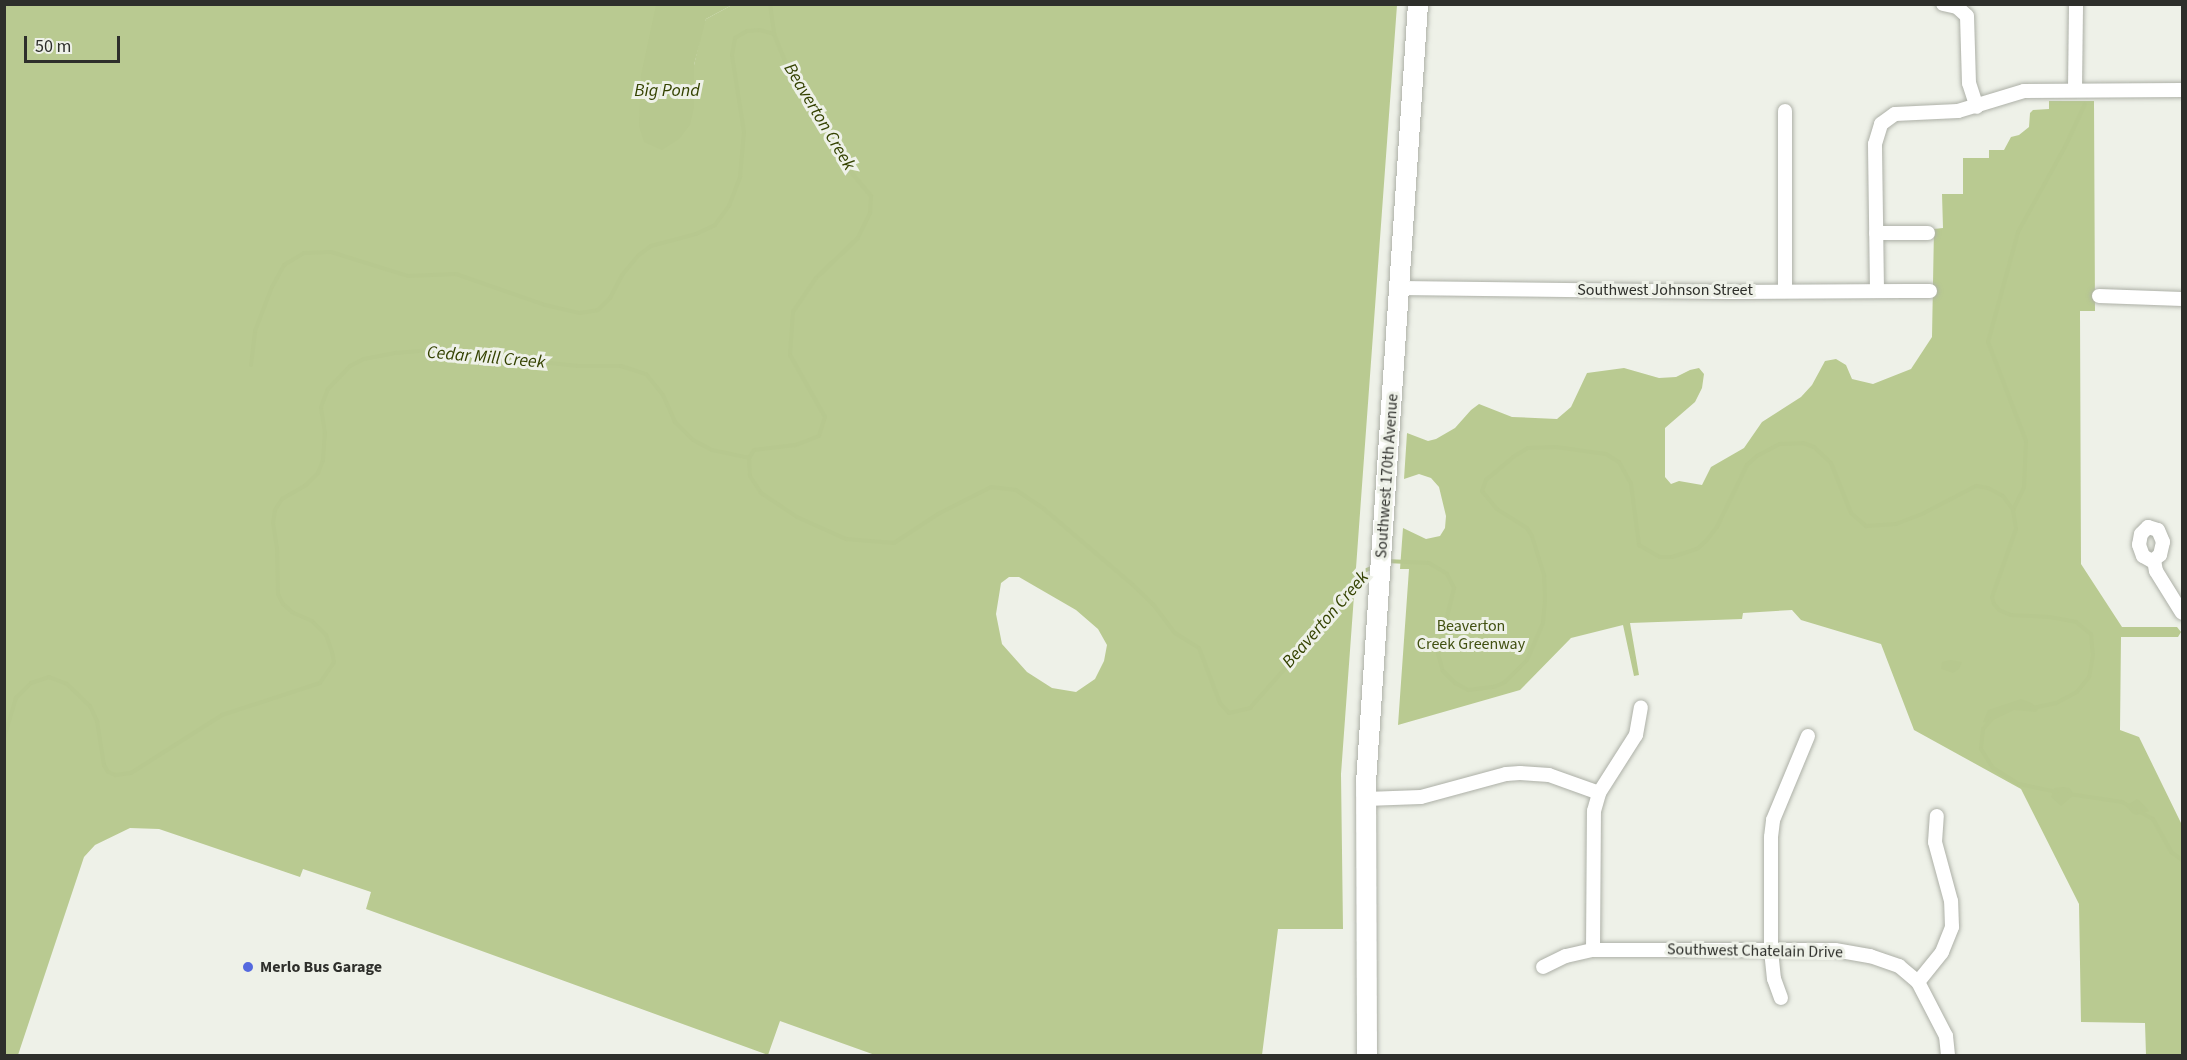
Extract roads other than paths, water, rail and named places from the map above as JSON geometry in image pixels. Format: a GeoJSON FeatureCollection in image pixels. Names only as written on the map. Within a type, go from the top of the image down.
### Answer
{"type":"FeatureCollection","features":[{"type":"Feature","properties":{"kind":"main road","name":"Southwest 170th Avenue"},"geometry":{"type":"LineString","coordinates":[[1367,1056],[1365,799],[1418,4]]}},
{"type":"Feature","properties":{"kind":"street"},"geometry":{"type":"LineString","coordinates":[[1943,4],[1963,11],[1968,22],[1969,83],[1977,107]]}},
{"type":"Feature","properties":{"kind":"street"},"geometry":{"type":"LineString","coordinates":[[2075,89],[2076,4]]}},
{"type":"Feature","properties":{"kind":"street"},"geometry":{"type":"LineString","coordinates":[[1877,290],[1875,144],[1881,124],[1895,114],[1958,111],[2024,91],[2182,90]]}},
{"type":"Feature","properties":{"kind":"street"},"geometry":{"type":"LineString","coordinates":[[1785,111],[1785,291]]}},
{"type":"Feature","properties":{"kind":"street"},"geometry":{"type":"LineString","coordinates":[[1876,233],[1928,233]]}},
{"type":"Feature","properties":{"kind":"street","name":"Southwest Johnson Street"},"geometry":{"type":"LineString","coordinates":[[1400,288],[1930,291]]}},
{"type":"Feature","properties":{"kind":"street"},"geometry":{"type":"LineString","coordinates":[[2099,296],[2182,299]]}},
{"type":"Feature","properties":{"kind":"street"},"geometry":{"type":"LineString","coordinates":[[2154,560],[2156,571],[2182,613]]}},
{"type":"Feature","properties":{"kind":"street"},"geometry":{"type":"LineString","coordinates":[[1593,950],[1594,811],[1599,793],[1636,735],[1641,706]]}},
{"type":"Feature","properties":{"kind":"street"},"geometry":{"type":"LineString","coordinates":[[1781,998],[1774,978],[1772,951],[1773,820],[1808,736]]}},
{"type":"Feature","properties":{"kind":"street"},"geometry":{"type":"LineString","coordinates":[[1365,799],[1421,797],[1520,772],[1549,775],[1599,793]]}},
{"type":"Feature","properties":{"kind":"street"},"geometry":{"type":"LineString","coordinates":[[1918,982],[1942,952],[1952,927],[1951,902],[1935,842],[1937,816]]}},
{"type":"Feature","properties":{"kind":"street","name":"Southwest Chatelain Drive"},"geometry":{"type":"LineString","coordinates":[[1543,967],[1566,956],[1593,950],[1835,950],[1869,956],[1899,966],[1918,982],[1946,1036],[1948,1056]]}},
{"type":"Feature","properties":{"kind":"water","name":"Big Pond"},"geometry":{"type":"Polygon","coordinates":[[[656,5],[732,5],[706,19],[694,65],[694,107],[690,125],[679,139],[662,150],[644,142],[639,126],[641,75],[656,5]]]}},
{"type":"Feature","properties":{"kind":"water"},"geometry":{"type":"Polygon","coordinates":[[[1951,660],[1962,662],[1959,669],[1953,673],[1941,669],[1942,662],[1951,660]]]}},
{"type":"Feature","properties":{"kind":"water"},"geometry":{"type":"Polygon","coordinates":[[[2021,699],[2032,703],[2038,710],[2036,712],[2014,710],[1987,723],[1983,722],[1988,710],[2021,699]]]}},
{"type":"Feature","properties":{"kind":"water"},"geometry":{"type":"Polygon","coordinates":[[[2054,788],[2070,788],[2074,795],[2061,806],[2051,797],[2054,788]]]}},
{"type":"Feature","properties":{"kind":"water"},"geometry":{"type":"Polygon","coordinates":[[[2137,799],[2149,811],[2136,815],[2132,813],[2126,806],[2137,799]]]}},
{"type":"Feature","properties":{"kind":"waterway","name":"Beaverton Creek"},"geometry":{"type":"LineString","coordinates":[[770,4],[774,34],[789,71],[836,139],[841,160],[871,196],[870,213],[858,238],[816,278],[793,312],[790,355],[825,417],[819,436],[795,445],[754,450],[749,458],[750,476],[761,493],[797,517],[846,539],[894,543],[938,514],[991,487],[1016,490],[1044,509],[1133,585],[1153,604],[1175,633],[1199,648],[1220,703],[1229,713],[1250,708],[1320,629],[1339,600],[1364,571],[1374,567]]}},
{"type":"Feature","properties":{"kind":"waterway"},"geometry":{"type":"LineString","coordinates":[[251,365],[255,331],[272,287],[284,265],[304,253],[331,252],[408,276],[456,274],[545,305],[580,313],[598,310],[610,298],[622,275],[639,255],[651,246],[696,234],[715,225],[729,206],[740,177],[744,132],[732,55],[735,38],[747,31],[760,30],[774,34]]}},
{"type":"Feature","properties":{"kind":"waterway"},"geometry":{"type":"LineString","coordinates":[[2013,510],[2024,487],[2026,441],[1988,342],[2018,232],[2065,147],[2085,104]]}},
{"type":"Feature","properties":{"kind":"waterway","name":"Cedar Mill Creek"},"geometry":{"type":"LineString","coordinates":[[4,738],[16,698],[31,683],[49,677],[67,684],[90,706],[97,721],[104,765],[108,772],[115,775],[131,773],[222,715],[320,683],[334,662],[332,652],[326,635],[312,621],[292,612],[283,604],[278,594],[277,548],[273,523],[275,510],[282,499],[306,485],[318,473],[323,460],[325,433],[321,407],[328,389],[350,366],[364,359],[429,350],[578,366],[621,366],[646,374],[663,395],[675,422],[693,440],[712,450],[749,458]]}},
{"type":"Feature","properties":{"kind":"waterway","name":"Beaverton Creek"},"geometry":{"type":"LineString","coordinates":[[1386,561],[1429,563],[1447,574],[1454,588],[1438,654],[1443,671],[1455,683],[1468,690],[1494,687],[1505,682],[1527,660],[1543,623],[1545,600],[1544,575],[1532,536],[1527,528],[1497,509],[1482,491],[1486,480],[1513,457],[1528,448],[1556,447],[1606,454],[1619,462],[1631,484],[1639,545],[1660,557],[1672,557],[1697,549],[1706,541],[1717,527],[1747,465],[1757,456],[1780,444],[1803,443],[1814,447],[1831,463],[1851,513],[1866,526],[1896,524],[1924,513],[1976,486],[1988,488],[2003,496],[2013,510],[2016,529],[1992,597],[1994,604],[1999,610],[2011,615],[2049,617],[2076,622],[2091,634],[2093,655],[2089,677],[2077,692],[2056,703],[2032,708]]}},
{"type":"Feature","properties":{"kind":"waterway","name":"Beaverton Creek"},"geometry":{"type":"LineString","coordinates":[[1992,719],[1983,729],[1981,749],[1993,768],[2019,784],[2056,792]]}},
{"type":"Feature","properties":{"kind":"waterway","name":"Beaverton Creek"},"geometry":{"type":"LineString","coordinates":[[2069,794],[2122,802],[2131,807]]}},
{"type":"Feature","properties":{"kind":"waterway","name":"Beaverton Creek"},"geometry":{"type":"LineString","coordinates":[[2138,811],[2153,819],[2171,852],[2182,860]]}},
{"type":"Feature","properties":{"kind":"place","name":"Merlo Bus Garage"},"geometry":{"type":"Point","coordinates":[248,967]}},
{"type":"Feature","properties":{"kind":"park label","name":"Beaverton Creek Greenway"},"geometry":{"type":"Point","coordinates":[1471,635]}}]}
